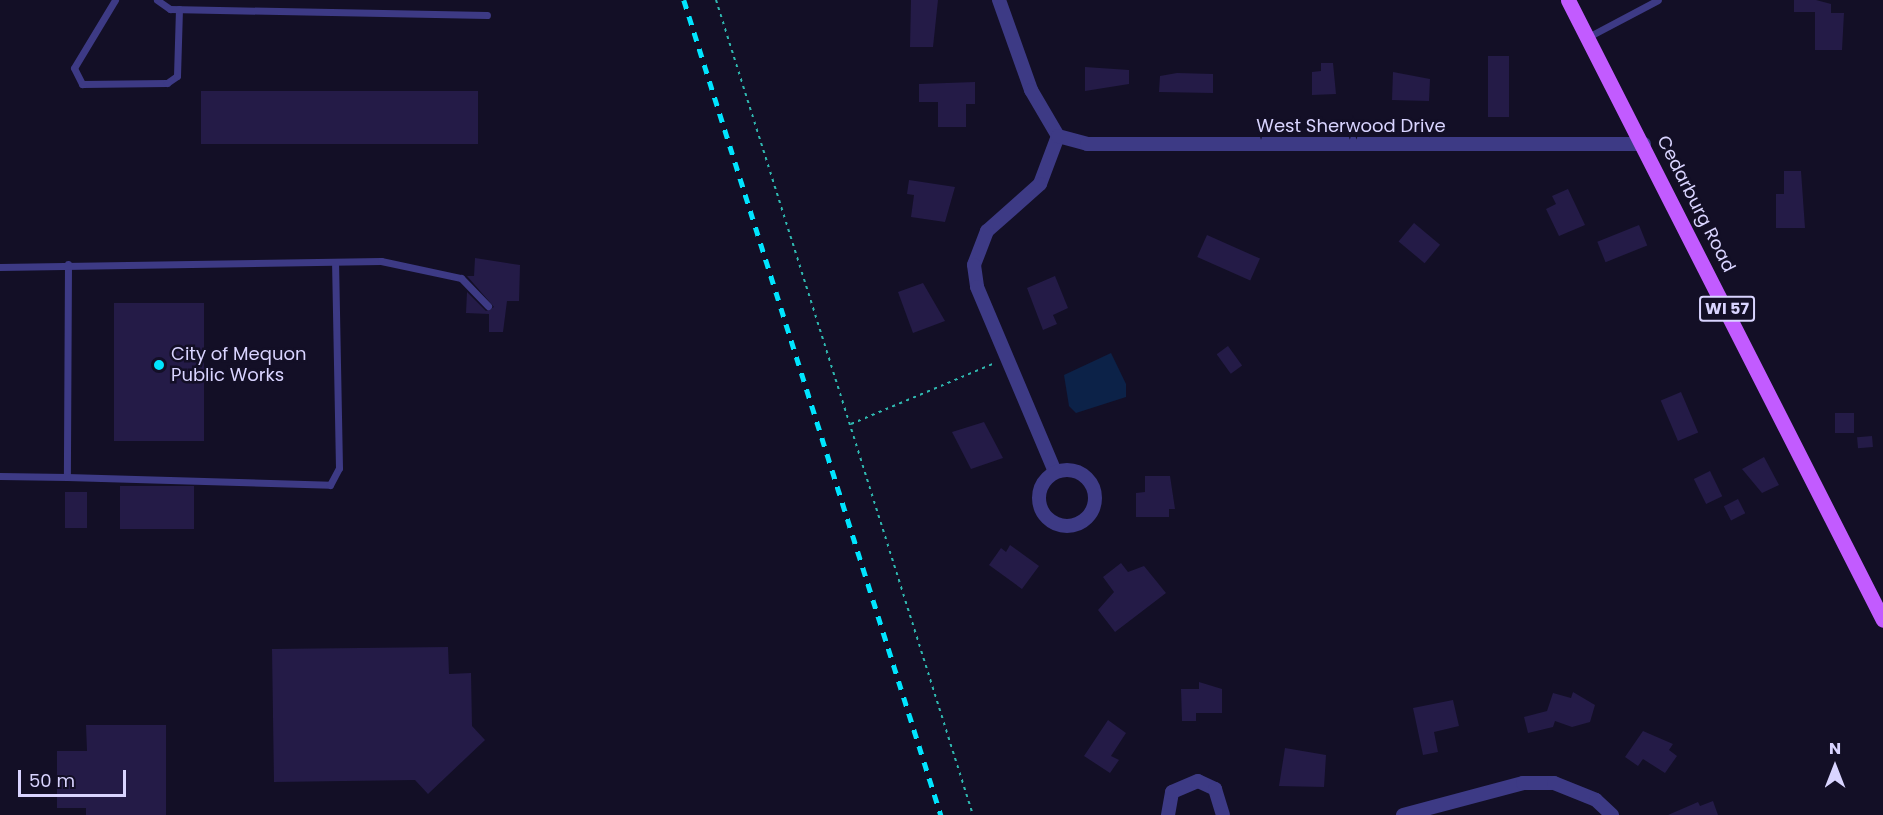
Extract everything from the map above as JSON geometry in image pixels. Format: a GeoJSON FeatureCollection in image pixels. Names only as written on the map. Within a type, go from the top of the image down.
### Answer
{"type":"FeatureCollection","features":[{"type":"Feature","properties":{"kind":"main road","name":"Cedarburg Road"},"geometry":{"type":"LineString","coordinates":[[1568,0],[1644,144],[1883,620]]}},
{"type":"Feature","properties":{"kind":"street"},"geometry":{"type":"LineString","coordinates":[[999,0],[1031,90],[1058,136],[1040,184],[987,231],[975,265],[977,287],[1055,472]]}},
{"type":"Feature","properties":{"kind":"street","name":"West Sherwood Drive"},"geometry":{"type":"LineString","coordinates":[[1058,136],[1087,144],[1644,144]]}},
{"type":"Feature","properties":{"kind":"street"},"geometry":{"type":"LineString","coordinates":[[1055,472],[1081,473],[1093,486],[1095,504],[1079,524],[1060,526],[1040,506],[1041,486],[1055,472]]}},
{"type":"Feature","properties":{"kind":"street"},"geometry":{"type":"LineString","coordinates":[[1168,815],[1172,792],[1198,781],[1215,789],[1223,815]]}},
{"type":"Feature","properties":{"kind":"street"},"geometry":{"type":"LineString","coordinates":[[1403,815],[1522,783],[1554,783],[1596,800],[1612,815]]}},
{"type":"Feature","properties":{"kind":"lane"},"geometry":{"type":"LineString","coordinates":[[116,0],[74,68],[82,84],[167,83],[177,76],[179,9]]}},
{"type":"Feature","properties":{"kind":"lane"},"geometry":{"type":"LineString","coordinates":[[157,0],[179,9],[487,15]]}},
{"type":"Feature","properties":{"kind":"lane"},"geometry":{"type":"LineString","coordinates":[[1588,37],[1658,0]]}},
{"type":"Feature","properties":{"kind":"lane"},"geometry":{"type":"LineString","coordinates":[[0,267],[68,264],[335,265],[381,261],[423,267],[461,279],[488,306]]}},
{"type":"Feature","properties":{"kind":"lane"},"geometry":{"type":"LineString","coordinates":[[67,477],[68,264]]}},
{"type":"Feature","properties":{"kind":"lane"},"geometry":{"type":"LineString","coordinates":[[0,476],[330,485],[339,468],[335,265]]}},
{"type":"Feature","properties":{"kind":"path"},"geometry":{"type":"LineString","coordinates":[[716,0],[973,815]]}},
{"type":"Feature","properties":{"kind":"path"},"geometry":{"type":"LineString","coordinates":[[851,424],[1006,358]]}},
{"type":"Feature","properties":{"kind":"water"},"geometry":{"type":"Polygon","coordinates":[[[1111,353],[1126,384],[1126,397],[1076,413],[1069,406],[1064,375],[1111,353]]]}},
{"type":"Feature","properties":{"kind":"building"},"geometry":{"type":"Polygon","coordinates":[[[911,0],[938,0],[933,47],[910,47],[911,0]]]}},
{"type":"Feature","properties":{"kind":"building"},"geometry":{"type":"Polygon","coordinates":[[[1794,0],[1816,0],[1831,4],[1831,13],[1844,13],[1842,50],[1815,50],[1815,12],[1794,12],[1794,0]]]}},
{"type":"Feature","properties":{"kind":"building"},"geometry":{"type":"Polygon","coordinates":[[[1488,56],[1509,56],[1509,117],[1488,117],[1488,56]]]}},
{"type":"Feature","properties":{"kind":"building"},"geometry":{"type":"Polygon","coordinates":[[[1321,63],[1333,63],[1336,94],[1312,95],[1312,72],[1321,71],[1321,63]]]}},
{"type":"Feature","properties":{"kind":"building"},"geometry":{"type":"Polygon","coordinates":[[[1085,67],[1129,70],[1129,84],[1085,91],[1085,67]]]}},
{"type":"Feature","properties":{"kind":"building"},"geometry":{"type":"Polygon","coordinates":[[[1393,72],[1430,79],[1429,101],[1392,100],[1393,72]]]}},
{"type":"Feature","properties":{"kind":"building"},"geometry":{"type":"Polygon","coordinates":[[[1177,73],[1213,74],[1213,93],[1159,92],[1160,76],[1177,73]]]}},
{"type":"Feature","properties":{"kind":"building"},"geometry":{"type":"Polygon","coordinates":[[[975,82],[975,104],[966,104],[966,127],[938,127],[938,102],[919,102],[919,84],[975,82]]]}},
{"type":"Feature","properties":{"kind":"building"},"geometry":{"type":"Polygon","coordinates":[[[201,91],[478,91],[478,144],[201,144],[201,91]]]}},
{"type":"Feature","properties":{"kind":"building"},"geometry":{"type":"Polygon","coordinates":[[[1784,171],[1801,171],[1805,228],[1776,228],[1776,194],[1784,194],[1784,171]]]}},
{"type":"Feature","properties":{"kind":"building"},"geometry":{"type":"Polygon","coordinates":[[[909,180],[955,187],[945,222],[911,217],[914,195],[907,194],[909,180]]]}},
{"type":"Feature","properties":{"kind":"building"},"geometry":{"type":"Polygon","coordinates":[[[1568,189],[1585,225],[1559,236],[1546,209],[1556,204],[1552,196],[1568,189]]]}},
{"type":"Feature","properties":{"kind":"building"},"geometry":{"type":"Polygon","coordinates":[[[1414,223],[1440,245],[1425,263],[1399,241],[1414,223]]]}},
{"type":"Feature","properties":{"kind":"building"},"geometry":{"type":"Polygon","coordinates":[[[1639,225],[1647,245],[1606,262],[1597,242],[1639,225]]]}},
{"type":"Feature","properties":{"kind":"building"},"geometry":{"type":"Polygon","coordinates":[[[1207,235],[1260,259],[1250,281],[1197,257],[1207,235]]]}},
{"type":"Feature","properties":{"kind":"building"},"geometry":{"type":"Polygon","coordinates":[[[475,258],[520,265],[519,301],[507,301],[503,332],[489,332],[489,314],[466,313],[467,292],[486,311],[494,307],[467,276],[474,276],[475,258]]]}},
{"type":"Feature","properties":{"kind":"building"},"geometry":{"type":"Polygon","coordinates":[[[1055,276],[1068,308],[1053,315],[1057,324],[1043,330],[1027,288],[1055,276]]]}},
{"type":"Feature","properties":{"kind":"building"},"geometry":{"type":"Polygon","coordinates":[[[923,283],[945,321],[913,333],[898,292],[923,283]]]}},
{"type":"Feature","properties":{"kind":"building","name":"City of Mequon Public Works"},"geometry":{"type":"Polygon","coordinates":[[[114,303],[204,303],[204,441],[114,441],[114,303]]]}},
{"type":"Feature","properties":{"kind":"building"},"geometry":{"type":"Polygon","coordinates":[[[1228,346],[1242,365],[1231,374],[1217,354],[1228,346]]]}},
{"type":"Feature","properties":{"kind":"building"},"geometry":{"type":"Polygon","coordinates":[[[1681,392],[1698,433],[1678,441],[1661,401],[1681,392]]]}},
{"type":"Feature","properties":{"kind":"building"},"geometry":{"type":"Polygon","coordinates":[[[1835,413],[1854,413],[1854,433],[1835,433],[1835,413]]]}},
{"type":"Feature","properties":{"kind":"building"},"geometry":{"type":"Polygon","coordinates":[[[984,422],[1003,458],[971,469],[952,432],[984,422]]]}},
{"type":"Feature","properties":{"kind":"building"},"geometry":{"type":"Polygon","coordinates":[[[1872,436],[1873,447],[1858,448],[1857,437],[1872,436]]]}},
{"type":"Feature","properties":{"kind":"building"},"geometry":{"type":"Polygon","coordinates":[[[1764,457],[1779,485],[1762,493],[1742,469],[1764,457]]]}},
{"type":"Feature","properties":{"kind":"building"},"geometry":{"type":"Polygon","coordinates":[[[1710,471],[1722,496],[1706,504],[1694,479],[1710,471]]]}},
{"type":"Feature","properties":{"kind":"building"},"geometry":{"type":"Polygon","coordinates":[[[1145,476],[1170,476],[1175,509],[1169,509],[1169,517],[1136,517],[1136,493],[1145,492],[1145,476]]]}},
{"type":"Feature","properties":{"kind":"building"},"geometry":{"type":"Polygon","coordinates":[[[120,486],[194,486],[194,529],[120,529],[120,486]]]}},
{"type":"Feature","properties":{"kind":"building"},"geometry":{"type":"Polygon","coordinates":[[[65,492],[87,492],[87,528],[65,528],[65,492]]]}},
{"type":"Feature","properties":{"kind":"building"},"geometry":{"type":"Polygon","coordinates":[[[1738,499],[1745,513],[1731,521],[1724,506],[1738,499]]]}},
{"type":"Feature","properties":{"kind":"building"},"geometry":{"type":"Polygon","coordinates":[[[1010,545],[1039,566],[1022,589],[989,565],[1001,548],[1006,552],[1010,545]]]}},
{"type":"Feature","properties":{"kind":"building"},"geometry":{"type":"Polygon","coordinates":[[[1121,563],[1128,572],[1144,566],[1166,593],[1115,632],[1098,610],[1114,592],[1103,577],[1121,563]]]}},
{"type":"Feature","properties":{"kind":"building"},"geometry":{"type":"Polygon","coordinates":[[[448,647],[449,674],[471,673],[472,726],[485,740],[428,794],[415,780],[274,782],[272,649],[448,647]]]}},
{"type":"Feature","properties":{"kind":"building"},"geometry":{"type":"Polygon","coordinates":[[[1199,682],[1222,689],[1222,713],[1196,713],[1196,721],[1182,721],[1181,689],[1199,689],[1199,682]]]}},
{"type":"Feature","properties":{"kind":"building"},"geometry":{"type":"Polygon","coordinates":[[[1573,692],[1595,705],[1590,722],[1572,727],[1555,721],[1553,727],[1528,733],[1524,717],[1547,711],[1553,693],[1571,698],[1573,692]]]}},
{"type":"Feature","properties":{"kind":"building"},"geometry":{"type":"Polygon","coordinates":[[[1453,700],[1459,726],[1434,732],[1438,752],[1423,755],[1413,708],[1453,700]]]}},
{"type":"Feature","properties":{"kind":"building"},"geometry":{"type":"Polygon","coordinates":[[[1108,720],[1126,733],[1111,756],[1119,760],[1110,773],[1084,756],[1108,720]]]}},
{"type":"Feature","properties":{"kind":"building"},"geometry":{"type":"Polygon","coordinates":[[[86,725],[166,725],[166,815],[86,815],[86,808],[57,808],[57,751],[87,751],[86,725]]]}},
{"type":"Feature","properties":{"kind":"building"},"geometry":{"type":"Polygon","coordinates":[[[1643,731],[1673,744],[1669,750],[1677,756],[1665,773],[1643,759],[1638,766],[1625,757],[1643,731]]]}},
{"type":"Feature","properties":{"kind":"building"},"geometry":{"type":"Polygon","coordinates":[[[1285,748],[1326,755],[1324,787],[1279,786],[1285,748]]]}},
{"type":"Feature","properties":{"kind":"building"},"geometry":{"type":"Polygon","coordinates":[[[1713,801],[1718,815],[1668,815],[1698,802],[1700,806],[1713,801]]]}},
{"type":"Feature","properties":{"kind":"railway"},"geometry":{"type":"LineString","coordinates":[[684,0],[941,815]]}},
{"type":"Feature","properties":{"kind":"place","name":"City of Mequon Public Works"},"geometry":{"type":"Point","coordinates":[159,365]}}]}
